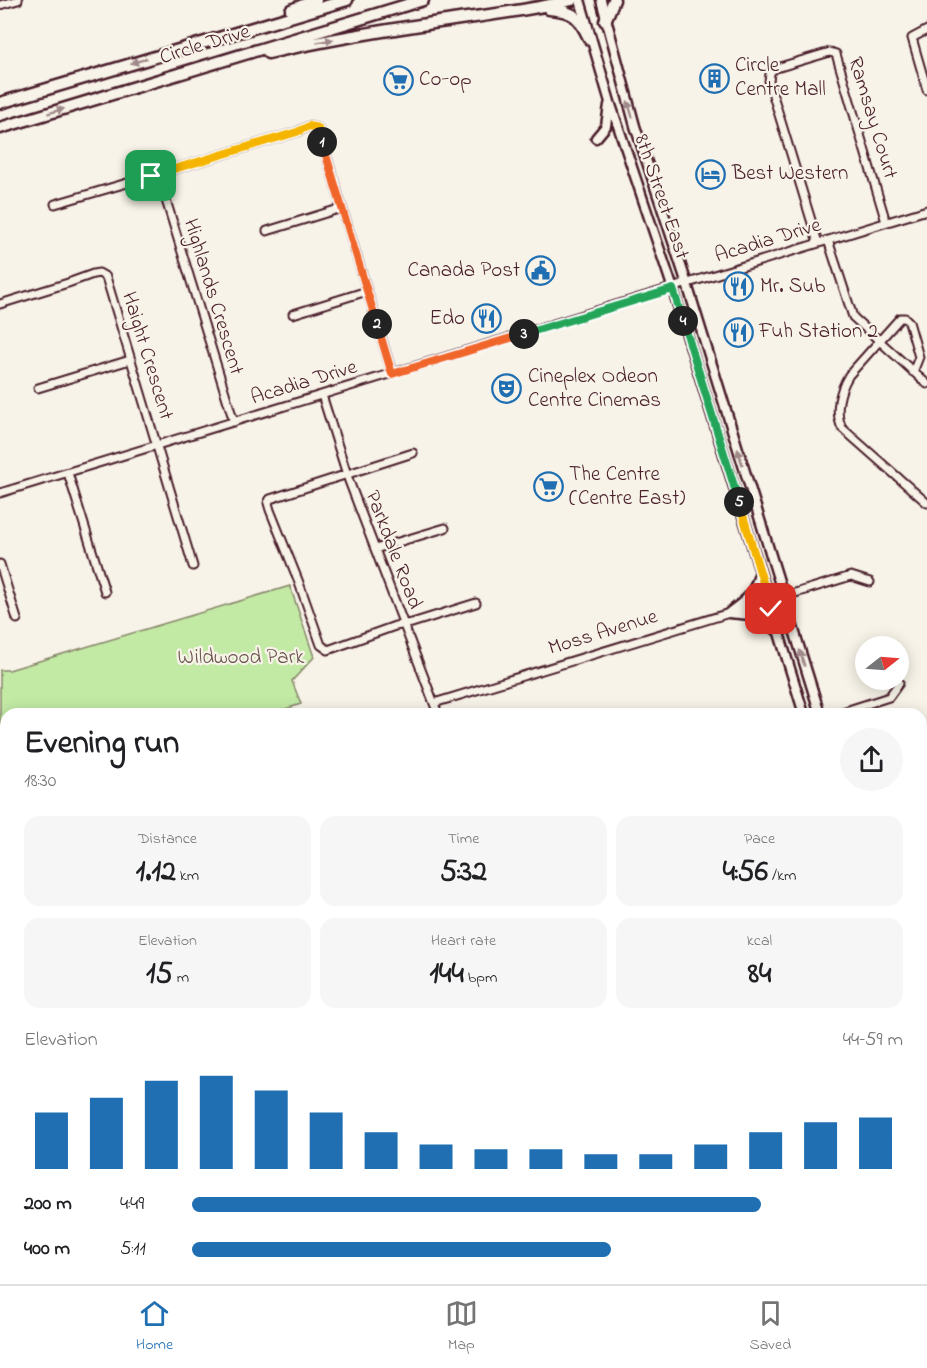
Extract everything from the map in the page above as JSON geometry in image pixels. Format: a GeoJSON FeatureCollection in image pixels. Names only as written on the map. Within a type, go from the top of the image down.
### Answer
{"type":"FeatureCollection","features":[{"type":"Feature","properties":{"kind":"highway"},"geometry":{"type":"LineString","coordinates":[[256,26],[264,20],[316,0]]}},
{"type":"Feature","properties":{"kind":"highway","name":"Circle Drive"},"geometry":{"type":"LineString","coordinates":[[0,103],[347,0]]}},
{"type":"Feature","properties":{"kind":"highway","name":"Circle Drive"},"geometry":{"type":"LineString","coordinates":[[0,128],[423,0]]}},
{"type":"Feature","properties":{"kind":"highway"},"geometry":{"type":"LineString","coordinates":[[186,71],[313,43],[423,24],[540,9],[572,0]]}},
{"type":"Feature","properties":{"kind":"highway"},"geometry":{"type":"LineString","coordinates":[[605,21],[614,0]]}},
{"type":"Feature","properties":{"kind":"highway"},"geometry":{"type":"LineString","coordinates":[[540,9],[573,14],[579,18],[590,40]]}},
{"type":"Feature","properties":{"kind":"main road","name":"8th Street East"},"geometry":{"type":"LineString","coordinates":[[580,0],[590,40],[673,289],[802,708]]}},
{"type":"Feature","properties":{"kind":"main road","name":"8th Street East"},"geometry":{"type":"LineString","coordinates":[[601,0],[635,126],[687,284],[817,708]]}},
{"type":"Feature","properties":{"kind":"main road"},"geometry":{"type":"LineString","coordinates":[[596,138],[606,126],[610,102]]}},
{"type":"Feature","properties":{"kind":"main road"},"geometry":{"type":"LineString","coordinates":[[729,612],[751,595],[756,588],[760,571]]}},
{"type":"Feature","properties":{"kind":"main road"},"geometry":{"type":"LineString","coordinates":[[729,612],[761,615],[779,634]]}},
{"type":"Feature","properties":{"kind":"main road"},"geometry":{"type":"LineString","coordinates":[[927,1045],[927,1058]]}},
{"type":"Feature","properties":{"kind":"street"},"geometry":{"type":"LineString","coordinates":[[0,5],[18,0]]}},
{"type":"Feature","properties":{"kind":"street"},"geometry":{"type":"LineString","coordinates":[[927,30],[912,38],[927,90]]}},
{"type":"Feature","properties":{"kind":"street","name":"Ramsay Court"},"geometry":{"type":"LineString","coordinates":[[818,243],[769,82],[770,73],[774,69],[830,52],[836,54],[886,222]]}},
{"type":"Feature","properties":{"kind":"street"},"geometry":{"type":"LineString","coordinates":[[56,204],[297,132],[309,126],[318,128],[392,374]]}},
{"type":"Feature","properties":{"kind":"street","name":"Highlands Crescent"},"geometry":{"type":"LineString","coordinates":[[158,174],[234,422]]}},
{"type":"Feature","properties":{"kind":"street"},"geometry":{"type":"LineString","coordinates":[[267,231],[342,208]]}},
{"type":"Feature","properties":{"kind":"street","name":"Acadia Drive"},"geometry":{"type":"LineString","coordinates":[[0,493],[927,210]]}},
{"type":"Feature","properties":{"kind":"street"},"geometry":{"type":"LineString","coordinates":[[828,240],[852,317],[927,384]]}},
{"type":"Feature","properties":{"kind":"street","name":"Haight Crescent"},"geometry":{"type":"LineString","coordinates":[[1,302],[93,274],[103,274],[106,277],[194,566]]}},
{"type":"Feature","properties":{"kind":"street"},"geometry":{"type":"LineString","coordinates":[[293,315],[367,291]]}},
{"type":"Feature","properties":{"kind":"street"},"geometry":{"type":"LineString","coordinates":[[913,372],[919,357],[907,320],[900,318],[845,382],[838,408],[838,419],[842,428],[927,502]]}},
{"type":"Feature","properties":{"kind":"street"},"geometry":{"type":"LineString","coordinates":[[38,388],[130,360]]}},
{"type":"Feature","properties":{"kind":"street","name":"Parkdale Road"},"geometry":{"type":"LineString","coordinates":[[322,395],[347,474],[436,708]]}},
{"type":"Feature","properties":{"kind":"street"},"geometry":{"type":"LineString","coordinates":[[413,453],[273,496],[268,503],[321,645],[328,650],[476,603]]}},
{"type":"Feature","properties":{"kind":"street"},"geometry":{"type":"LineString","coordinates":[[68,473],[105,592]]}},
{"type":"Feature","properties":{"kind":"street"},"geometry":{"type":"LineString","coordinates":[[375,549],[445,528]]}},
{"type":"Feature","properties":{"kind":"street"},"geometry":{"type":"LineString","coordinates":[[0,564],[17,619]]}},
{"type":"Feature","properties":{"kind":"street","name":"Moss Avenue"},"geometry":{"type":"LineString","coordinates":[[434,703],[852,576],[870,582]]}},
{"type":"Feature","properties":{"kind":"street"},"geometry":{"type":"LineString","coordinates":[[856,708],[889,698],[894,690]]}},
{"type":"Feature","properties":{"kind":"green space","name":"Wildwood Park"},"geometry":{"type":"Polygon","coordinates":[[[290,586],[314,657],[292,681],[301,704],[289,708],[0,708],[0,670],[9,670],[290,586]]]}},
{"type":"Feature","properties":{"kind":"place","name":"Circle Centre Mall"},"geometry":{"type":"Point","coordinates":[714,78]}},
{"type":"Feature","properties":{"kind":"place","name":"Co-op"},"geometry":{"type":"Point","coordinates":[398,80]}},
{"type":"Feature","properties":{"kind":"place","name":"Best Western"},"geometry":{"type":"Point","coordinates":[711,174]}},
{"type":"Feature","properties":{"kind":"place","name":"Canada Post"},"geometry":{"type":"Point","coordinates":[541,271]}},
{"type":"Feature","properties":{"kind":"place","name":"Mr. Sub"},"geometry":{"type":"Point","coordinates":[739,287]}},
{"type":"Feature","properties":{"kind":"place","name":"Edo"},"geometry":{"type":"Point","coordinates":[486,319]}},
{"type":"Feature","properties":{"kind":"place","name":"Fuh Station 2"},"geometry":{"type":"Point","coordinates":[738,332]}},
{"type":"Feature","properties":{"kind":"place","name":"Cineplex Odeon Centre Cinemas"},"geometry":{"type":"Point","coordinates":[507,389]}},
{"type":"Feature","properties":{"kind":"place","name":"The Centre (Centre East)"},"geometry":{"type":"Point","coordinates":[548,487]}},
{"type":"Feature","properties":{"kind":"route"},"geometry":{"type":"LineString","coordinates":[[151,176],[297,132],[309,126],[318,128],[392,374],[673,289],[771,609]]}}]}
